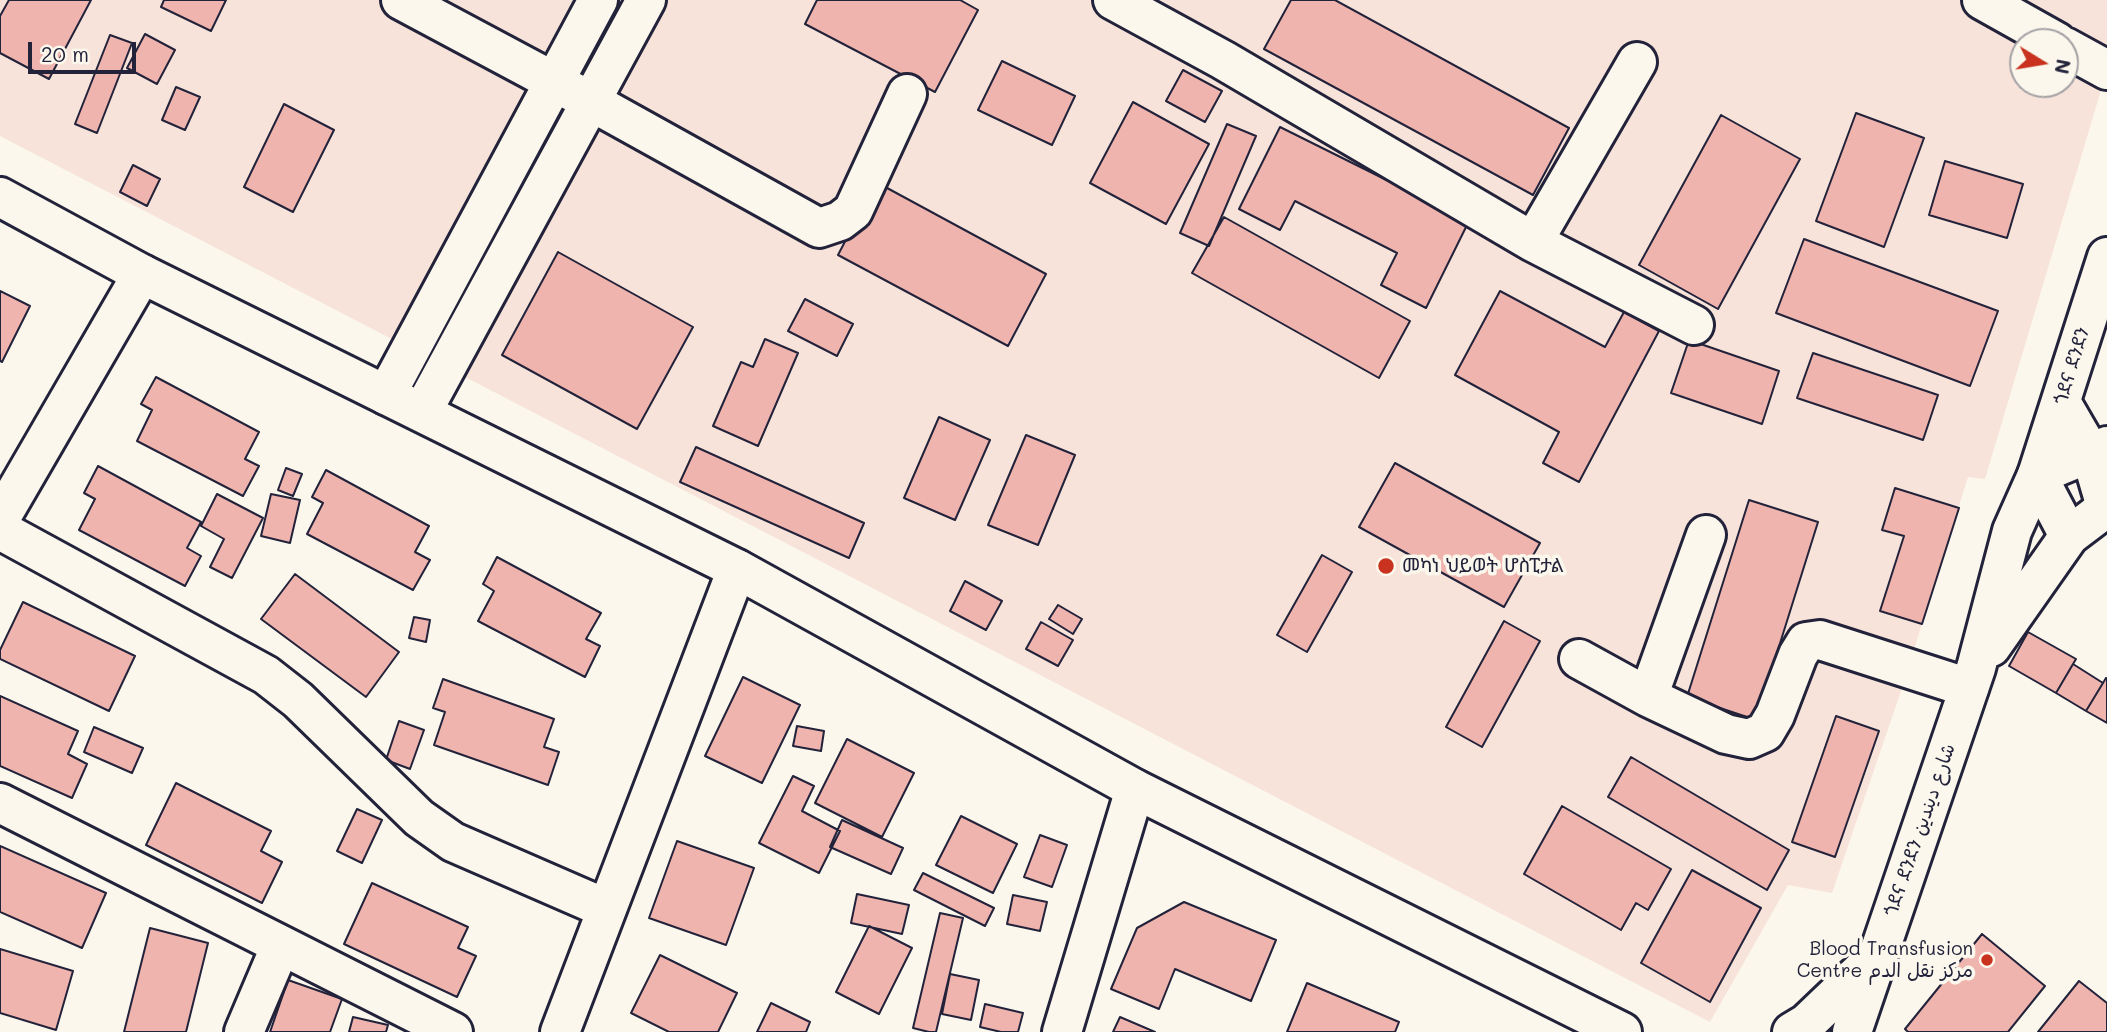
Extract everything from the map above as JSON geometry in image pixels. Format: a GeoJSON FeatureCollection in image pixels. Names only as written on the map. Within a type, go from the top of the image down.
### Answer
{"type":"FeatureCollection","features":[{"type":"Feature","properties":{"kind":"main road"},"geometry":{"type":"LineString","coordinates":[[386,395],[598,0]]}},
{"type":"Feature","properties":{"kind":"main road"},"geometry":{"type":"LineString","coordinates":[[422,412],[646,0]]}},
{"type":"Feature","properties":{"kind":"main road"},"geometry":{"type":"LineString","coordinates":[[1113,0],[1223,60],[1533,242],[1694,325]]}},
{"type":"Feature","properties":{"kind":"main road"},"geometry":{"type":"LineString","coordinates":[[1982,0],[2032,28]]}},
{"type":"Feature","properties":{"kind":"main road"},"geometry":{"type":"LineString","coordinates":[[419,4],[555,83],[819,229],[840,221],[853,211],[907,94]]}},
{"type":"Feature","properties":{"kind":"main road"},"geometry":{"type":"LineString","coordinates":[[2079,55],[2107,70]]}},
{"type":"Feature","properties":{"kind":"main road"},"geometry":{"type":"LineString","coordinates":[[1533,242],[1637,62]]}},
{"type":"Feature","properties":{"kind":"main road"},"geometry":{"type":"LineString","coordinates":[[0,197],[142,274],[737,569],[1135,789],[1622,1032]]}},
{"type":"Feature","properties":{"kind":"main road","name":"ጎደና ደንደን"},"geometry":{"type":"LineString","coordinates":[[2037,475],[2107,257]]}},
{"type":"Feature","properties":{"kind":"main road"},"geometry":{"type":"LineString","coordinates":[[0,519],[142,274]]}},
{"type":"Feature","properties":{"kind":"main road"},"geometry":{"type":"LineString","coordinates":[[2061,402],[2098,449],[2107,507]]}},
{"type":"Feature","properties":{"kind":"main road"},"geometry":{"type":"LineString","coordinates":[[2069,536],[2037,475],[2098,449]]}},
{"type":"Feature","properties":{"kind":"main road","name":"ጎደና ደንደን شارع ديندين"},"geometry":{"type":"LineString","coordinates":[[1852,1032],[1972,678],[2012,531],[2037,475]]}},
{"type":"Feature","properties":{"kind":"main road","name":"ጎደና ደንደን شارع ديندين"},"geometry":{"type":"LineString","coordinates":[[1972,678],[2069,536],[2107,507]]}},
{"type":"Feature","properties":{"kind":"main road"},"geometry":{"type":"LineString","coordinates":[[0,530],[266,675],[298,701],[419,818],[453,842],[607,909]]}},
{"type":"Feature","properties":{"kind":"main road"},"geometry":{"type":"LineString","coordinates":[[1648,696],[1706,535]]}},
{"type":"Feature","properties":{"kind":"main road"},"geometry":{"type":"LineString","coordinates":[[566,1030],[607,909],[737,569]]}},
{"type":"Feature","properties":{"kind":"main road"},"geometry":{"type":"LineString","coordinates":[[1580,659],[1726,734],[1749,739],[1765,732],[1775,715],[1798,655],[1806,642],[1820,640],[1972,678]]}},
{"type":"Feature","properties":{"kind":"main road"},"geometry":{"type":"LineString","coordinates":[[1062,1032],[1135,789]]}},
{"type":"Feature","properties":{"kind":"main road"},"geometry":{"type":"LineString","coordinates":[[0,803],[453,1032]]}},
{"type":"Feature","properties":{"kind":"main road"},"geometry":{"type":"LineString","coordinates":[[244,1032],[281,945]]}},
{"type":"Feature","properties":{"kind":"main road"},"geometry":{"type":"LineString","coordinates":[[1792,1032],[1807,1023],[1877,956]]}},
{"type":"Feature","properties":{"kind":"shaded area","name":"መካነ ህይወት ሆስፒታል"},"geometry":{"type":"Polygon","coordinates":[[[0,0],[2107,0],[2107,70],[1985,479],[1968,477],[1902,688],[1832,893],[1788,885],[1710,1022],[0,136],[0,0]]]}},
{"type":"Feature","properties":{"kind":"building"},"geometry":{"type":"Polygon","coordinates":[[[9,0],[91,0],[49,79],[0,53],[0,16],[9,0]]]}},
{"type":"Feature","properties":{"kind":"building"},"geometry":{"type":"Polygon","coordinates":[[[164,0],[226,0],[211,31],[161,7],[164,0]]]}},
{"type":"Feature","properties":{"kind":"building"},"geometry":{"type":"Polygon","coordinates":[[[817,0],[960,0],[978,10],[935,92],[805,24],[817,0]]]}},
{"type":"Feature","properties":{"kind":"building"},"geometry":{"type":"Polygon","coordinates":[[[1291,0],[1335,0],[1569,128],[1533,195],[1264,49],[1291,0]]]}},
{"type":"Feature","properties":{"kind":"building"},"geometry":{"type":"Polygon","coordinates":[[[145,34],[175,50],[157,84],[127,68],[145,34]]]}},
{"type":"Feature","properties":{"kind":"building"},"geometry":{"type":"Polygon","coordinates":[[[110,35],[132,43],[97,133],[75,124],[110,35]]]}},
{"type":"Feature","properties":{"kind":"building"},"geometry":{"type":"Polygon","coordinates":[[[1002,61],[1075,96],[1052,145],[978,110],[1002,61]]]}},
{"type":"Feature","properties":{"kind":"building"},"geometry":{"type":"Polygon","coordinates":[[[1183,70],[1222,91],[1205,122],[1166,101],[1183,70]]]}},
{"type":"Feature","properties":{"kind":"building"},"geometry":{"type":"Polygon","coordinates":[[[176,87],[200,97],[185,130],[162,120],[176,87]]]}},
{"type":"Feature","properties":{"kind":"building"},"geometry":{"type":"Polygon","coordinates":[[[1133,102],[1209,144],[1166,224],[1090,183],[1133,102]]]}},
{"type":"Feature","properties":{"kind":"building"},"geometry":{"type":"Polygon","coordinates":[[[284,104],[334,130],[293,212],[244,187],[284,104]]]}},
{"type":"Feature","properties":{"kind":"building"},"geometry":{"type":"Polygon","coordinates":[[[1856,113],[1924,138],[1884,247],[1816,221],[1856,113]]]}},
{"type":"Feature","properties":{"kind":"building"},"geometry":{"type":"Polygon","coordinates":[[[1721,115],[1800,159],[1718,309],[1639,265],[1721,115]]]}},
{"type":"Feature","properties":{"kind":"building"},"geometry":{"type":"Polygon","coordinates":[[[1227,124],[1256,136],[1209,246],[1180,233],[1227,124]]]}},
{"type":"Feature","properties":{"kind":"building"},"geometry":{"type":"Polygon","coordinates":[[[1280,127],[1469,221],[1426,308],[1381,285],[1397,253],[1295,201],[1280,230],[1239,209],[1280,127]]]}},
{"type":"Feature","properties":{"kind":"building"},"geometry":{"type":"Polygon","coordinates":[[[1945,161],[2023,184],[2007,238],[1929,215],[1945,161]]]}},
{"type":"Feature","properties":{"kind":"building"},"geometry":{"type":"Polygon","coordinates":[[[133,165],[160,179],[147,206],[120,192],[133,165]]]}},
{"type":"Feature","properties":{"kind":"building"},"geometry":{"type":"Polygon","coordinates":[[[876,182],[1046,274],[1008,346],[838,255],[876,182]]]}},
{"type":"Feature","properties":{"kind":"building"},"geometry":{"type":"Polygon","coordinates":[[[1224,217],[1410,321],[1379,378],[1192,273],[1224,217]]]}},
{"type":"Feature","properties":{"kind":"building"},"geometry":{"type":"Polygon","coordinates":[[[1804,239],[1998,311],[1970,386],[1776,313],[1804,239]]]}},
{"type":"Feature","properties":{"kind":"building"},"geometry":{"type":"Polygon","coordinates":[[[558,252],[693,327],[637,429],[502,355],[558,252]]]}},
{"type":"Feature","properties":{"kind":"building"},"geometry":{"type":"Polygon","coordinates":[[[0,291],[30,306],[2,362],[0,361],[0,291]]]}},
{"type":"Feature","properties":{"kind":"building"},"geometry":{"type":"Polygon","coordinates":[[[1500,291],[1605,347],[1624,312],[1659,331],[1579,482],[1543,463],[1559,432],[1455,375],[1500,291]]]}},
{"type":"Feature","properties":{"kind":"building"},"geometry":{"type":"Polygon","coordinates":[[[805,299],[853,324],[837,356],[788,331],[805,299]]]}},
{"type":"Feature","properties":{"kind":"building"},"geometry":{"type":"Polygon","coordinates":[[[765,339],[798,353],[758,446],[713,426],[741,362],[753,367],[765,339]]]}},
{"type":"Feature","properties":{"kind":"building"},"geometry":{"type":"Polygon","coordinates":[[[1689,340],[1779,371],[1762,424],[1671,393],[1689,340]]]}},
{"type":"Feature","properties":{"kind":"building"},"geometry":{"type":"Polygon","coordinates":[[[1813,353],[1938,395],[1923,440],[1797,398],[1813,353]]]}},
{"type":"Feature","properties":{"kind":"building"},"geometry":{"type":"Polygon","coordinates":[[[156,377],[259,432],[245,459],[259,466],[243,496],[137,441],[152,410],[141,404],[156,377]]]}},
{"type":"Feature","properties":{"kind":"building"},"geometry":{"type":"Polygon","coordinates":[[[939,417],[990,440],[955,520],[904,498],[939,417]]]}},
{"type":"Feature","properties":{"kind":"building"},"geometry":{"type":"Polygon","coordinates":[[[1026,435],[1075,455],[1038,545],[988,525],[1026,435]]]}},
{"type":"Feature","properties":{"kind":"building"},"geometry":{"type":"Polygon","coordinates":[[[696,447],[864,523],[849,558],[680,482],[696,447]]]}},
{"type":"Feature","properties":{"kind":"building"},"geometry":{"type":"Polygon","coordinates":[[[1395,463],[1540,543],[1504,607],[1359,527],[1395,463]]]}},
{"type":"Feature","properties":{"kind":"building"},"geometry":{"type":"Polygon","coordinates":[[[98,466],[201,522],[187,548],[201,556],[185,586],[79,530],[95,499],[84,493],[98,466]]]}},
{"type":"Feature","properties":{"kind":"building"},"geometry":{"type":"Polygon","coordinates":[[[286,468],[302,474],[293,496],[278,490],[286,468]]]}},
{"type":"Feature","properties":{"kind":"building"},"geometry":{"type":"Polygon","coordinates":[[[326,470],[429,526],[415,552],[430,560],[413,590],[307,534],[323,503],[312,497],[326,470]]]}},
{"type":"Feature","properties":{"kind":"building"},"geometry":{"type":"Polygon","coordinates":[[[1895,488],[1959,508],[1922,624],[1880,611],[1904,536],[1882,530],[1895,488]]]}},
{"type":"Feature","properties":{"kind":"building"},"geometry":{"type":"Polygon","coordinates":[[[217,494],[263,518],[232,578],[210,567],[224,539],[201,526],[217,494]]]}},
{"type":"Feature","properties":{"kind":"building"},"geometry":{"type":"Polygon","coordinates":[[[271,494],[300,500],[290,543],[261,536],[271,494]]]}},
{"type":"Feature","properties":{"kind":"building"},"geometry":{"type":"Polygon","coordinates":[[[1749,500],[1818,522],[1756,720],[1687,697],[1749,500]]]}},
{"type":"Feature","properties":{"kind":"building"},"geometry":{"type":"Polygon","coordinates":[[[1322,555],[1352,572],[1307,652],[1277,635],[1322,555]]]}},
{"type":"Feature","properties":{"kind":"building"},"geometry":{"type":"Polygon","coordinates":[[[497,557],[601,613],[586,639],[600,646],[585,677],[478,621],[494,591],[483,584],[497,557]]]}},
{"type":"Feature","properties":{"kind":"building"},"geometry":{"type":"Polygon","coordinates":[[[295,574],[399,652],[366,697],[261,619],[295,574]]]}},
{"type":"Feature","properties":{"kind":"building"},"geometry":{"type":"Polygon","coordinates":[[[965,581],[1002,601],[986,630],[950,611],[965,581]]]}},
{"type":"Feature","properties":{"kind":"building"},"geometry":{"type":"Polygon","coordinates":[[[23,602],[135,656],[109,711],[0,659],[0,650],[23,602]]]}},
{"type":"Feature","properties":{"kind":"building"},"geometry":{"type":"Polygon","coordinates":[[[1058,605],[1082,619],[1073,634],[1049,619],[1058,605]]]}},
{"type":"Feature","properties":{"kind":"building"},"geometry":{"type":"Polygon","coordinates":[[[414,617],[430,620],[426,642],[409,638],[414,617]]]}},
{"type":"Feature","properties":{"kind":"building"},"geometry":{"type":"Polygon","coordinates":[[[1504,621],[1540,641],[1482,747],[1446,727],[1504,621]]]}},
{"type":"Feature","properties":{"kind":"building"},"geometry":{"type":"Polygon","coordinates":[[[1041,622],[1073,640],[1058,666],[1026,649],[1041,622]]]}},
{"type":"Feature","properties":{"kind":"building"},"geometry":{"type":"Polygon","coordinates":[[[2028,632],[2076,659],[2056,693],[2009,666],[2028,632]]]}},
{"type":"Feature","properties":{"kind":"building"},"geometry":{"type":"Polygon","coordinates":[[[2073,664],[2103,683],[2086,711],[2056,693],[2073,664]]]}},
{"type":"Feature","properties":{"kind":"building"},"geometry":{"type":"Polygon","coordinates":[[[743,677],[800,705],[762,783],[705,756],[743,677]]]}},
{"type":"Feature","properties":{"kind":"building"},"geometry":{"type":"Polygon","coordinates":[[[443,679],[554,719],[544,747],[559,752],[548,785],[434,745],[445,712],[433,708],[443,679]]]}},
{"type":"Feature","properties":{"kind":"building"},"geometry":{"type":"Polygon","coordinates":[[[2107,679],[2107,723],[2086,711],[2107,679]]]}},
{"type":"Feature","properties":{"kind":"building"},"geometry":{"type":"Polygon","coordinates":[[[0,696],[78,731],[68,754],[87,764],[72,798],[0,766],[0,696]]]}},
{"type":"Feature","properties":{"kind":"building"},"geometry":{"type":"Polygon","coordinates":[[[1836,716],[1879,731],[1835,857],[1792,842],[1836,716]]]}},
{"type":"Feature","properties":{"kind":"building"},"geometry":{"type":"Polygon","coordinates":[[[399,721],[424,730],[410,769],[386,760],[399,721]]]}},
{"type":"Feature","properties":{"kind":"building"},"geometry":{"type":"Polygon","coordinates":[[[797,726],[824,731],[821,751],[793,746],[797,726]]]}},
{"type":"Feature","properties":{"kind":"building"},"geometry":{"type":"Polygon","coordinates":[[[94,727],[143,748],[132,773],[84,752],[94,727]]]}},
{"type":"Feature","properties":{"kind":"building"},"geometry":{"type":"Polygon","coordinates":[[[847,739],[914,773],[882,837],[815,803],[847,739]]]}},
{"type":"Feature","properties":{"kind":"building"},"geometry":{"type":"Polygon","coordinates":[[[1631,757],[1789,850],[1767,890],[1608,797],[1631,757]]]}},
{"type":"Feature","properties":{"kind":"building"},"geometry":{"type":"Polygon","coordinates":[[[793,776],[814,786],[802,811],[840,831],[819,873],[759,843],[793,776]]]}},
{"type":"Feature","properties":{"kind":"building"},"geometry":{"type":"Polygon","coordinates":[[[176,783],[271,831],[261,851],[282,862],[262,903],[146,845],[176,783]]]}},
{"type":"Feature","properties":{"kind":"building"},"geometry":{"type":"Polygon","coordinates":[[[1562,806],[1671,869],[1648,910],[1636,903],[1621,930],[1524,874],[1562,806]]]}},
{"type":"Feature","properties":{"kind":"building"},"geometry":{"type":"Polygon","coordinates":[[[357,809],[382,820],[362,863],[337,851],[357,809]]]}},
{"type":"Feature","properties":{"kind":"building"},"geometry":{"type":"Polygon","coordinates":[[[961,816],[1017,844],[993,893],[936,865],[961,816]]]}},
{"type":"Feature","properties":{"kind":"building"},"geometry":{"type":"Polygon","coordinates":[[[842,820],[903,848],[891,874],[830,847],[842,820]]]}},
{"type":"Feature","properties":{"kind":"building"},"geometry":{"type":"Polygon","coordinates":[[[1040,835],[1067,845],[1052,887],[1024,877],[1040,835]]]}},
{"type":"Feature","properties":{"kind":"building"},"geometry":{"type":"Polygon","coordinates":[[[677,841],[754,868],[726,945],[649,918],[677,841]]]}},
{"type":"Feature","properties":{"kind":"building"},"geometry":{"type":"Polygon","coordinates":[[[0,846],[106,893],[82,948],[0,912],[0,846]]]}},
{"type":"Feature","properties":{"kind":"building"},"geometry":{"type":"Polygon","coordinates":[[[1692,870],[1761,908],[1710,1002],[1641,963],[1692,870]]]}},
{"type":"Feature","properties":{"kind":"building"},"geometry":{"type":"Polygon","coordinates":[[[923,873],[994,908],[985,926],[914,890],[923,873]]]}},
{"type":"Feature","properties":{"kind":"building"},"geometry":{"type":"Polygon","coordinates":[[[372,883],[468,927],[458,948],[476,956],[457,997],[344,944],[372,883]]]}},
{"type":"Feature","properties":{"kind":"building"},"geometry":{"type":"Polygon","coordinates":[[[857,894],[909,905],[902,934],[851,923],[857,894]]]}},
{"type":"Feature","properties":{"kind":"building"},"geometry":{"type":"Polygon","coordinates":[[[1013,895],[1047,902],[1040,931],[1007,924],[1013,895]]]}},
{"type":"Feature","properties":{"kind":"building"},"geometry":{"type":"Polygon","coordinates":[[[1184,902],[1276,940],[1251,1001],[1175,969],[1159,1009],[1111,989],[1137,928],[1184,902]]]}},
{"type":"Feature","properties":{"kind":"building"},"geometry":{"type":"Polygon","coordinates":[[[940,913],[963,918],[936,1032],[929,1032],[913,1028],[940,913]]]}},
{"type":"Feature","properties":{"kind":"building"},"geometry":{"type":"Polygon","coordinates":[[[869,926],[912,948],[879,1014],[836,992],[869,926]]]}},
{"type":"Feature","properties":{"kind":"building"},"geometry":{"type":"Polygon","coordinates":[[[150,928],[208,943],[186,1032],[124,1032],[150,928]]]}},
{"type":"Feature","properties":{"kind":"building","name":"Blood Transfusion Centre مركز نقل الدم"},"geometry":{"type":"Polygon","coordinates":[[[1982,934],[2045,986],[2008,1032],[1908,1032],[1905,1029],[1982,934]]]}},
{"type":"Feature","properties":{"kind":"building"},"geometry":{"type":"Polygon","coordinates":[[[0,949],[73,971],[56,1030],[0,1013],[0,949]]]}},
{"type":"Feature","properties":{"kind":"building"},"geometry":{"type":"Polygon","coordinates":[[[660,955],[737,993],[718,1032],[669,1032],[631,1013],[660,955]]]}},
{"type":"Feature","properties":{"kind":"building"},"geometry":{"type":"Polygon","coordinates":[[[950,974],[979,980],[971,1020],[942,1014],[950,974]]]}},
{"type":"Feature","properties":{"kind":"building"},"geometry":{"type":"Polygon","coordinates":[[[288,980],[342,999],[330,1032],[270,1032],[288,980]]]}},
{"type":"Feature","properties":{"kind":"building"},"geometry":{"type":"Polygon","coordinates":[[[2079,981],[2107,1003],[2107,1032],[2038,1032],[2079,981]]]}},
{"type":"Feature","properties":{"kind":"building"},"geometry":{"type":"Polygon","coordinates":[[[1307,983],[1399,1022],[1395,1032],[1287,1032],[1307,983]]]}},
{"type":"Feature","properties":{"kind":"building"},"geometry":{"type":"Polygon","coordinates":[[[771,1003],[810,1022],[806,1032],[757,1032],[771,1003]]]}},
{"type":"Feature","properties":{"kind":"building"},"geometry":{"type":"Polygon","coordinates":[[[985,1004],[1023,1013],[1018,1032],[1001,1032],[980,1027],[985,1004]]]}},
{"type":"Feature","properties":{"kind":"building"},"geometry":{"type":"Polygon","coordinates":[[[353,1017],[388,1025],[386,1032],[349,1032],[353,1017]]]}},
{"type":"Feature","properties":{"kind":"building"},"geometry":{"type":"Polygon","coordinates":[[[1120,1017],[1155,1032],[1113,1032],[1120,1017]]]}},
{"type":"Feature","properties":{"kind":"place","name":"መካነ ህይወት ሆስፒታል"},"geometry":{"type":"Point","coordinates":[1386,566]}},
{"type":"Feature","properties":{"kind":"place","name":"Blood Transfusion Centre مركز نقل الدم"},"geometry":{"type":"Point","coordinates":[1987,960]}}]}
